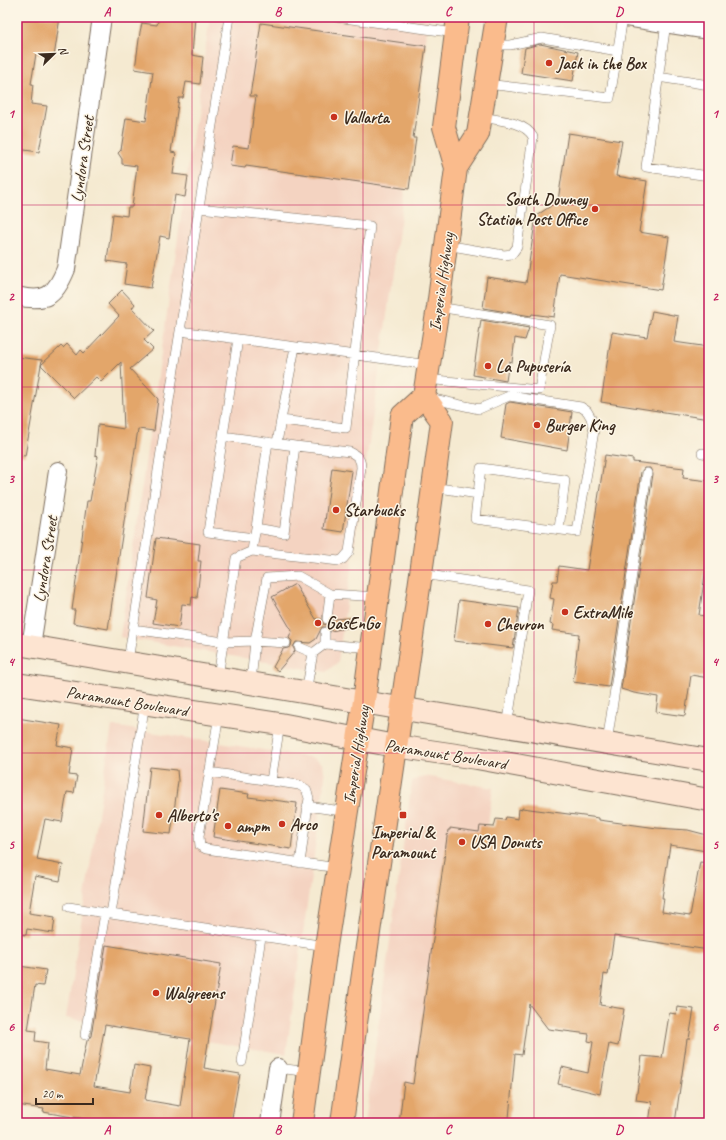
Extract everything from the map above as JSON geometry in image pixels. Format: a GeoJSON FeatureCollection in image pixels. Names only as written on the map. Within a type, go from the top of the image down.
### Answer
{"type":"FeatureCollection","features":[{"type":"Feature","properties":{"kind":"main road","name":"Imperial Highway"},"geometry":{"type":"LineString","coordinates":[[456,168],[478,134],[497,17]]}},
{"type":"Feature","properties":{"kind":"main road","name":"Imperial Highway"},"geometry":{"type":"LineString","coordinates":[[302,1123],[326,946],[348,812],[372,648],[402,416],[426,380],[438,307],[456,168],[444,127],[457,25]]}},
{"type":"Feature","properties":{"kind":"main road"},"geometry":{"type":"LineString","coordinates":[[342,1123],[395,746],[422,574],[442,421],[426,380]]}},
{"type":"Feature","properties":{"kind":"main road"},"geometry":{"type":"LineString","coordinates":[[24,645],[128,661],[364,701],[401,709],[709,760]]}},
{"type":"Feature","properties":{"kind":"main road","name":"Paramount Boulevard"},"geometry":{"type":"LineString","coordinates":[[17,684],[280,724],[395,746],[477,758],[709,800]]}},
{"type":"Feature","properties":{"kind":"street","name":"Lyndora Street"},"geometry":{"type":"LineString","coordinates":[[17,296],[37,298],[50,296],[60,283],[66,269],[102,17]]}},
{"type":"Feature","properties":{"kind":"street"},"geometry":{"type":"LineString","coordinates":[[624,17],[709,30]]}},
{"type":"Feature","properties":{"kind":"street","name":"Lyndora Street"},"geometry":{"type":"LineString","coordinates":[[24,645],[58,471]]}},
{"type":"Feature","properties":{"kind":"street"},"geometry":{"type":"LineString","coordinates":[[270,1123],[278,1068]]}},
{"type":"Feature","properties":{"kind":"lane"},"geometry":{"type":"LineString","coordinates":[[128,661],[229,17]]}},
{"type":"Feature","properties":{"kind":"lane"},"geometry":{"type":"LineString","coordinates":[[336,17],[457,25]]}},
{"type":"Feature","properties":{"kind":"lane"},"geometry":{"type":"LineString","coordinates":[[486,84],[608,99],[611,97],[624,17]]}},
{"type":"Feature","properties":{"kind":"lane"},"geometry":{"type":"LineString","coordinates":[[666,23],[646,167],[709,176]]}},
{"type":"Feature","properties":{"kind":"lane"},"geometry":{"type":"LineString","coordinates":[[492,45],[510,44],[542,38],[618,51]]}},
{"type":"Feature","properties":{"kind":"lane"},"geometry":{"type":"LineString","coordinates":[[658,77],[709,85]]}},
{"type":"Feature","properties":{"kind":"lane"},"geometry":{"type":"LineString","coordinates":[[446,245],[504,256],[512,254],[517,247],[533,137],[530,130],[521,126],[481,117]]}},
{"type":"Feature","properties":{"kind":"lane"},"geometry":{"type":"LineString","coordinates":[[199,208],[370,226],[356,355],[346,428],[281,420]]}},
{"type":"Feature","properties":{"kind":"lane"},"geometry":{"type":"LineString","coordinates":[[426,380],[539,390],[550,325],[438,307]]}},
{"type":"Feature","properties":{"kind":"lane"},"geometry":{"type":"LineString","coordinates":[[180,331],[356,355],[426,380],[479,409],[509,396],[581,407],[587,411],[594,431],[577,532],[475,519],[481,468],[565,480],[558,529]]}},
{"type":"Feature","properties":{"kind":"lane"},"geometry":{"type":"LineString","coordinates":[[238,339],[208,532],[284,533],[295,446]]}},
{"type":"Feature","properties":{"kind":"lane"},"geometry":{"type":"LineString","coordinates":[[252,551],[272,443],[281,420],[296,347]]}},
{"type":"Feature","properties":{"kind":"lane"},"geometry":{"type":"LineString","coordinates":[[218,677],[236,558],[252,551],[339,561],[343,559],[349,552],[361,468],[360,460],[357,456],[350,452],[223,436]]}},
{"type":"Feature","properties":{"kind":"lane"},"geometry":{"type":"LineString","coordinates":[[607,744],[647,473]]}},
{"type":"Feature","properties":{"kind":"lane"},"geometry":{"type":"LineString","coordinates":[[433,488],[478,494]]}},
{"type":"Feature","properties":{"kind":"lane"},"geometry":{"type":"LineString","coordinates":[[422,574],[528,590],[507,727]]}},
{"type":"Feature","properties":{"kind":"lane"},"geometry":{"type":"LineString","coordinates":[[250,682],[255,641],[267,578],[298,576],[330,594],[378,597]]}},
{"type":"Feature","properties":{"kind":"lane"},"geometry":{"type":"LineString","coordinates":[[327,619],[330,594]]}},
{"type":"Feature","properties":{"kind":"lane"},"geometry":{"type":"LineString","coordinates":[[133,629],[224,642],[255,641],[286,643]]}},
{"type":"Feature","properties":{"kind":"lane"},"geometry":{"type":"LineString","coordinates":[[325,632],[325,644]]}},
{"type":"Feature","properties":{"kind":"lane"},"geometry":{"type":"LineString","coordinates":[[306,692],[313,653],[325,644],[372,648]]}},
{"type":"Feature","properties":{"kind":"lane"},"geometry":{"type":"LineString","coordinates":[[299,647],[313,653]]}},
{"type":"Feature","properties":{"kind":"lane"},"geometry":{"type":"LineString","coordinates":[[85,1035],[145,703]]}},
{"type":"Feature","properties":{"kind":"lane"},"geometry":{"type":"LineString","coordinates":[[219,715],[199,836],[200,846],[206,849],[338,868]]}},
{"type":"Feature","properties":{"kind":"lane"},"geometry":{"type":"LineString","coordinates":[[271,780],[280,724]]}},
{"type":"Feature","properties":{"kind":"lane"},"geometry":{"type":"LineString","coordinates":[[209,772],[300,785],[306,789],[309,798],[300,862]]}},
{"type":"Feature","properties":{"kind":"lane"},"geometry":{"type":"LineString","coordinates":[[307,806],[348,812]]}},
{"type":"Feature","properties":{"kind":"lane"},"geometry":{"type":"LineString","coordinates":[[69,907],[326,946]]}},
{"type":"Feature","properties":{"kind":"lane"},"geometry":{"type":"LineString","coordinates":[[242,1062],[261,937]]}},
{"type":"Feature","properties":{"kind":"lane"},"geometry":{"type":"LineString","coordinates":[[278,1068],[309,1072]]}},
{"type":"Feature","properties":{"kind":"shaded area"},"geometry":{"type":"Polygon","coordinates":[[[210,17],[429,17],[338,662],[326,672],[120,637],[210,17]]]}},
{"type":"Feature","properties":{"kind":"shaded area"},"geometry":{"type":"Polygon","coordinates":[[[112,726],[314,758],[323,764],[325,777],[286,1054],[66,1018],[112,726]]]}},
{"type":"Feature","properties":{"kind":"shaded area"},"geometry":{"type":"Polygon","coordinates":[[[424,776],[493,788],[445,1123],[365,1123],[412,781],[424,776]]]}},
{"type":"Feature","properties":{"kind":"building"},"geometry":{"type":"Polygon","coordinates":[[[17,17],[60,17],[54,57],[36,54],[31,84],[33,84],[31,104],[47,106],[39,152],[17,149],[17,17]]]}},
{"type":"Feature","properties":{"kind":"building"},"geometry":{"type":"Polygon","coordinates":[[[159,17],[195,17],[192,55],[203,57],[200,84],[186,82],[183,98],[179,98],[171,152],[176,153],[173,174],[188,176],[185,197],[175,195],[169,238],[160,236],[151,288],[124,284],[127,264],[107,261],[113,214],[127,216],[128,207],[132,207],[137,166],[122,164],[122,159],[118,153],[121,150],[126,118],[146,121],[153,72],[135,69],[140,32],[142,23],[157,25],[159,17]]]}},
{"type":"Feature","properties":{"kind":"building","name":"Vallarta"},"geometry":{"type":"Polygon","coordinates":[[[261,23],[426,46],[413,138],[416,138],[409,189],[246,166],[245,168],[230,166],[233,146],[249,148],[256,96],[250,96],[261,23]]]}},
{"type":"Feature","properties":{"kind":"building","name":"Jack in the Box"},"geometry":{"type":"Polygon","coordinates":[[[540,44],[578,52],[573,81],[521,73],[525,48],[540,44]]]}},
{"type":"Feature","properties":{"kind":"building","name":"South Downey Station Post Office"},"geometry":{"type":"Polygon","coordinates":[[[568,133],[622,141],[616,176],[647,181],[639,232],[669,237],[661,290],[560,274],[554,317],[532,314],[531,316],[483,308],[487,277],[526,283],[536,216],[558,201],[568,133]]]}},
{"type":"Feature","properties":{"kind":"building"},"geometry":{"type":"Polygon","coordinates":[[[122,290],[135,304],[132,308],[154,331],[144,340],[153,349],[130,369],[158,399],[154,431],[138,429],[108,629],[73,623],[75,610],[72,610],[87,501],[90,501],[98,456],[95,455],[98,425],[124,429],[121,362],[101,382],[96,377],[74,398],[41,365],[61,346],[63,348],[67,344],[77,355],[81,350],[84,353],[119,316],[108,304],[122,290]]]}},
{"type":"Feature","properties":{"kind":"building"},"geometry":{"type":"Polygon","coordinates":[[[652,311],[678,316],[674,342],[709,347],[709,419],[601,402],[612,332],[647,337],[652,311]]]}},
{"type":"Feature","properties":{"kind":"building"},"geometry":{"type":"Polygon","coordinates":[[[481,320],[529,328],[525,340],[515,338],[512,362],[509,361],[506,381],[473,375],[481,320]]]}},
{"type":"Feature","properties":{"kind":"building"},"geometry":{"type":"Polygon","coordinates":[[[17,357],[42,360],[25,456],[17,455],[17,357]]]}},
{"type":"Feature","properties":{"kind":"building","name":"Burger King"},"geometry":{"type":"Polygon","coordinates":[[[510,402],[572,412],[567,450],[501,438],[506,404],[510,402]]]}},
{"type":"Feature","properties":{"kind":"building"},"geometry":{"type":"Polygon","coordinates":[[[605,455],[633,459],[633,462],[684,468],[683,478],[709,481],[709,547],[699,615],[709,617],[709,678],[691,675],[685,716],[656,712],[658,697],[621,689],[653,474],[650,468],[644,468],[641,472],[609,687],[573,682],[579,634],[552,630],[553,625],[550,624],[554,599],[550,598],[553,581],[557,581],[559,566],[587,570],[605,455]]]}},
{"type":"Feature","properties":{"kind":"building","name":"Starbucks"},"geometry":{"type":"Polygon","coordinates":[[[332,468],[352,471],[343,532],[324,529],[332,468]]]}},
{"type":"Feature","properties":{"kind":"building"},"geometry":{"type":"Polygon","coordinates":[[[156,538],[200,544],[198,561],[201,561],[197,598],[192,597],[191,605],[182,604],[179,627],[153,623],[157,600],[148,598],[156,538]]]}},
{"type":"Feature","properties":{"kind":"building","name":"GasEnGo"},"geometry":{"type":"Polygon","coordinates":[[[295,584],[316,619],[321,619],[323,624],[327,625],[332,623],[333,619],[350,618],[351,627],[331,631],[328,627],[322,627],[316,639],[310,643],[296,642],[293,647],[295,651],[278,671],[273,667],[283,649],[291,646],[292,641],[289,638],[292,631],[272,597],[295,584]]]}},
{"type":"Feature","properties":{"kind":"building","name":"Chevron"},"geometry":{"type":"Polygon","coordinates":[[[459,600],[519,608],[513,648],[454,641],[459,600]]]}},
{"type":"Feature","properties":{"kind":"building"},"geometry":{"type":"Polygon","coordinates":[[[17,718],[61,725],[57,745],[73,748],[69,775],[77,776],[74,793],[67,792],[62,822],[45,819],[37,860],[63,865],[60,881],[35,876],[29,913],[55,917],[53,933],[27,929],[26,935],[17,934],[17,718]]]}},
{"type":"Feature","properties":{"kind":"building","name":"Alberto's"},"geometry":{"type":"Polygon","coordinates":[[[150,767],[177,770],[178,781],[171,834],[143,831],[150,767]]]}},
{"type":"Feature","properties":{"kind":"building"},"geometry":{"type":"Polygon","coordinates":[[[220,790],[249,794],[248,797],[297,803],[291,849],[213,837],[220,790]]]}},
{"type":"Feature","properties":{"kind":"building"},"geometry":{"type":"Polygon","coordinates":[[[522,808],[599,818],[599,820],[657,828],[688,830],[707,835],[706,851],[670,845],[662,898],[664,898],[662,912],[690,916],[700,862],[709,863],[709,950],[614,936],[608,975],[604,974],[600,1005],[624,1009],[618,1046],[609,1044],[600,1094],[558,1084],[562,1067],[588,1073],[593,1042],[588,1041],[589,1034],[548,1029],[529,1004],[522,1055],[515,1054],[509,1118],[505,1118],[505,1123],[399,1123],[404,1082],[413,1084],[448,830],[450,830],[450,828],[479,832],[480,826],[494,827],[496,819],[505,820],[506,817],[518,819],[519,809],[522,810],[522,808]]]}},
{"type":"Feature","properties":{"kind":"building"},"geometry":{"type":"Polygon","coordinates":[[[106,945],[221,964],[204,1068],[240,1074],[231,1123],[129,1123],[111,1120],[109,1123],[43,1112],[44,1109],[17,1105],[17,979],[19,966],[46,970],[43,986],[35,985],[28,1030],[36,1031],[35,1041],[48,1043],[45,1069],[80,1075],[87,1041],[91,1036],[106,945]],[[105,1025],[94,1086],[130,1092],[134,1065],[150,1068],[145,1100],[180,1106],[190,1039],[105,1025]]]}},
{"type":"Feature","properties":{"kind":"building"},"geometry":{"type":"Polygon","coordinates":[[[677,1007],[694,1009],[689,1039],[687,1039],[675,1123],[649,1123],[652,1102],[636,1100],[642,1056],[662,1058],[669,1015],[670,1013],[676,1014],[677,1007]]]}},
{"type":"Feature","properties":{"kind":"place","name":"Jack in the Box"},"geometry":{"type":"Point","coordinates":[549,63]}},
{"type":"Feature","properties":{"kind":"place","name":"Vallarta"},"geometry":{"type":"Point","coordinates":[334,117]}},
{"type":"Feature","properties":{"kind":"place","name":"South Downey Station Post Office"},"geometry":{"type":"Point","coordinates":[595,209]}},
{"type":"Feature","properties":{"kind":"place","name":"La Pupusería"},"geometry":{"type":"Point","coordinates":[488,366]}},
{"type":"Feature","properties":{"kind":"place","name":"Burger King"},"geometry":{"type":"Point","coordinates":[537,425]}},
{"type":"Feature","properties":{"kind":"place","name":"Starbucks"},"geometry":{"type":"Point","coordinates":[336,510]}},
{"type":"Feature","properties":{"kind":"place","name":"ExtraMile"},"geometry":{"type":"Point","coordinates":[565,612]}},
{"type":"Feature","properties":{"kind":"place","name":"GasEnGo"},"geometry":{"type":"Point","coordinates":[318,623]}},
{"type":"Feature","properties":{"kind":"place","name":"Chevron"},"geometry":{"type":"Point","coordinates":[488,624]}},
{"type":"Feature","properties":{"kind":"place","name":"Alberto's"},"geometry":{"type":"Point","coordinates":[159,815]}},
{"type":"Feature","properties":{"kind":"place","name":"Imperial & Paramount"},"geometry":{"type":"Point","coordinates":[403,815]}},
{"type":"Feature","properties":{"kind":"place","name":"Arco"},"geometry":{"type":"Point","coordinates":[282,824]}},
{"type":"Feature","properties":{"kind":"place","name":"ampm"},"geometry":{"type":"Point","coordinates":[228,826]}},
{"type":"Feature","properties":{"kind":"place","name":"USA Donuts"},"geometry":{"type":"Point","coordinates":[462,842]}},
{"type":"Feature","properties":{"kind":"place","name":"Walgreens"},"geometry":{"type":"Point","coordinates":[156,993]}}]}
